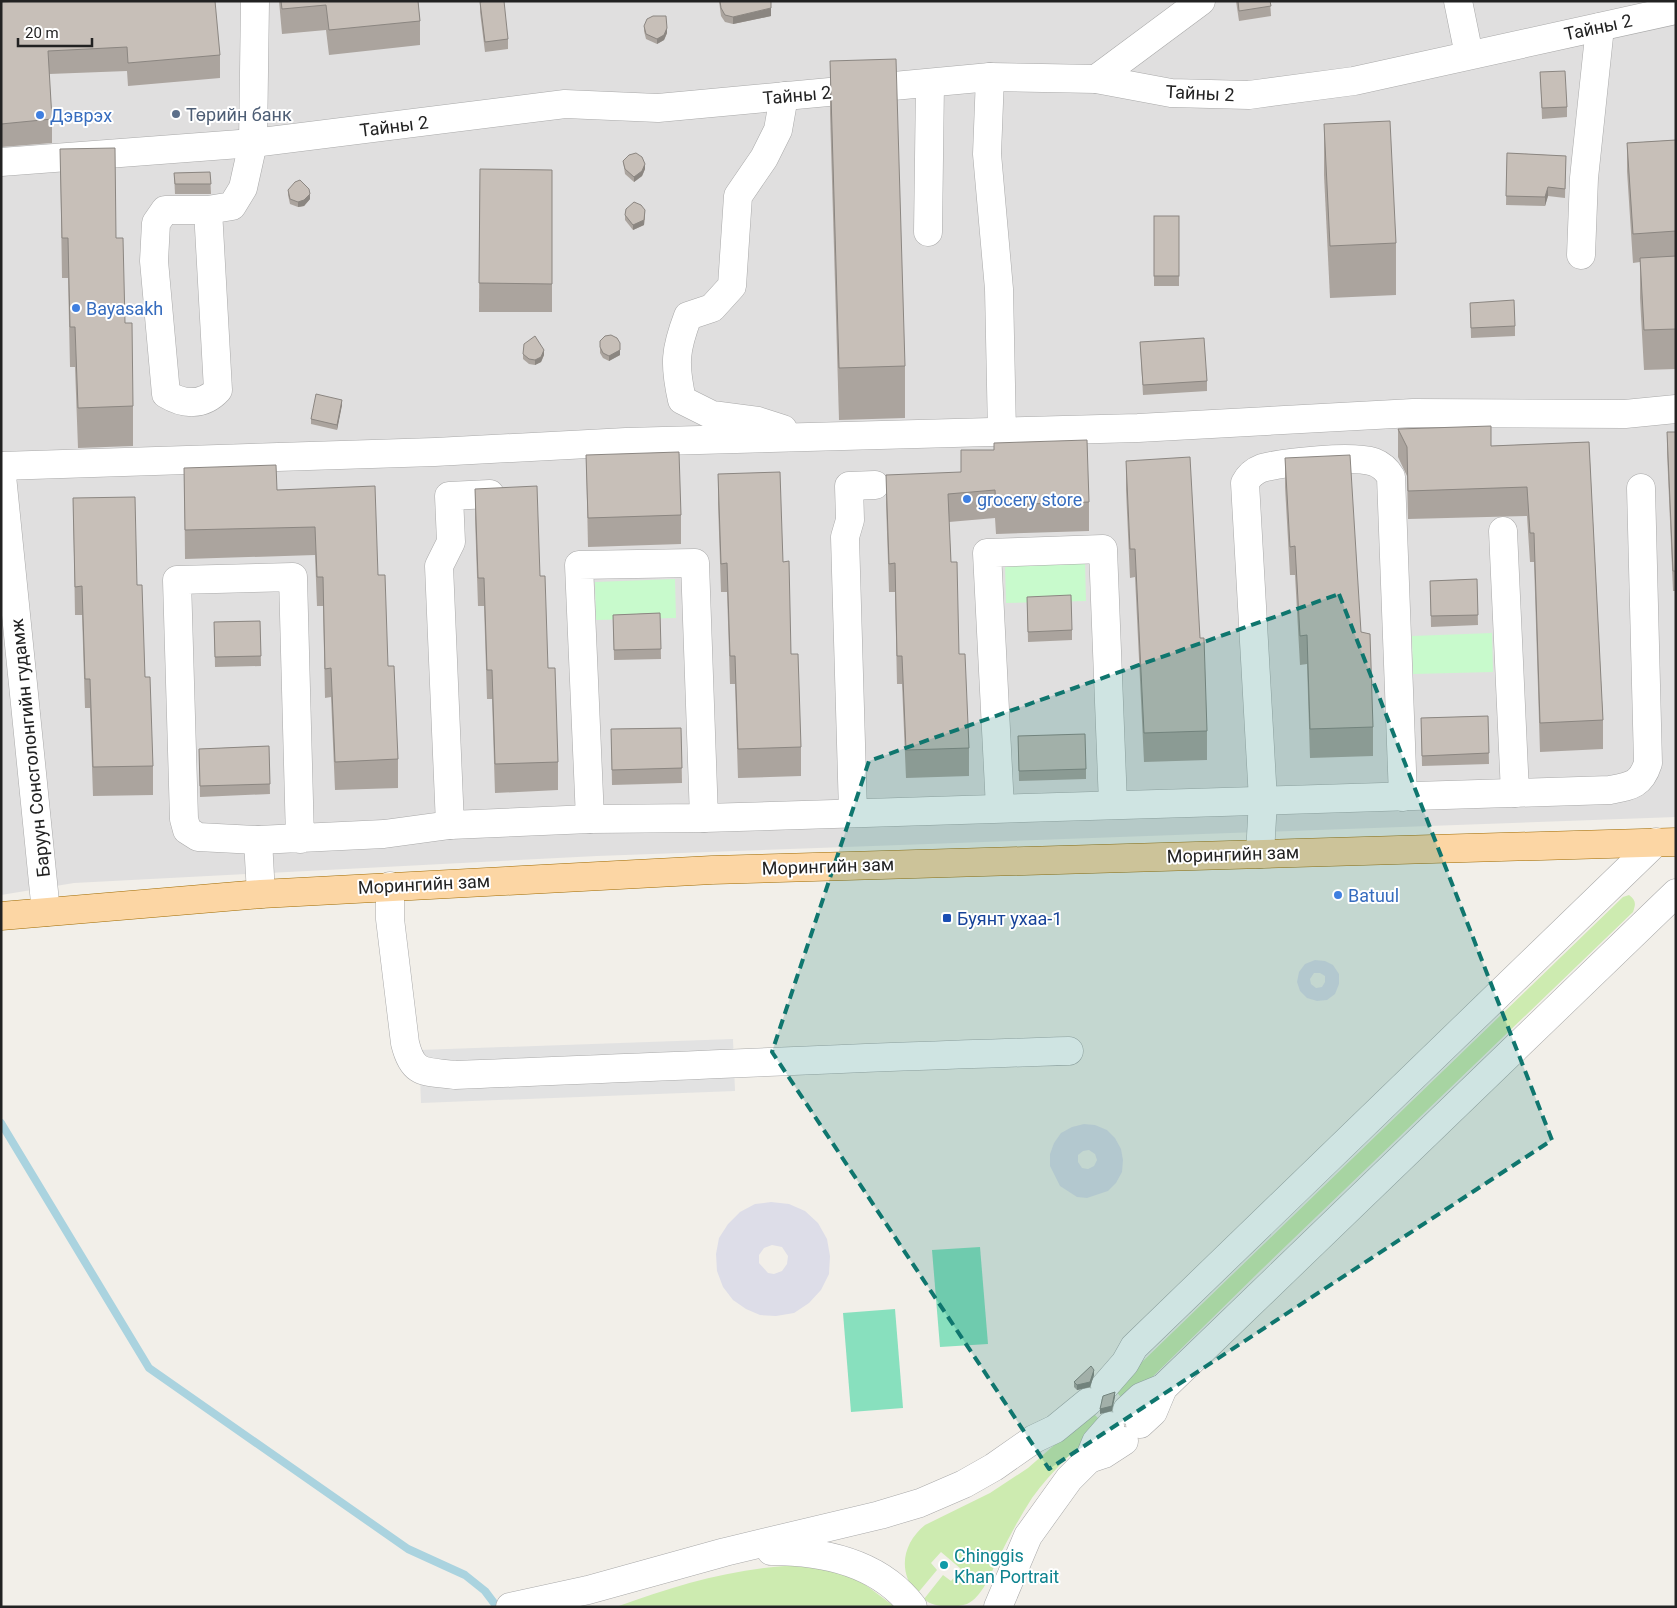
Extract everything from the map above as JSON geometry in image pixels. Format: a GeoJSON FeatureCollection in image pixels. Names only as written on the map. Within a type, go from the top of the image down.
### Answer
{"type":"FeatureCollection","features":[{"type":"Feature","properties":{"kind":"main road","name":"Морингийн зам"},"geometry":{"type":"LineString","coordinates":[[1,916],[261,894],[722,870],[1666,842]]}},
{"type":"Feature","properties":{"kind":"street"},"geometry":{"type":"LineString","coordinates":[[1,3],[14,1]]}},
{"type":"Feature","properties":{"kind":"street"},"geometry":{"type":"LineString","coordinates":[[208,210],[218,390],[210,398],[199,403],[178,401],[166,394],[154,261],[156,223],[165,210],[208,210],[232,206],[244,188],[253,143],[255,1]]}},
{"type":"Feature","properties":{"kind":"street"},"geometry":{"type":"LineString","coordinates":[[1096,79],[1202,1]]}},
{"type":"Feature","properties":{"kind":"street"},"geometry":{"type":"LineString","coordinates":[[1458,1],[1469,55]]}},
{"type":"Feature","properties":{"kind":"street","name":"Тайны 2"},"geometry":{"type":"LineString","coordinates":[[1,162],[253,143],[566,104],[658,108],[990,77],[1096,79],[1171,93],[1249,95],[1354,81],[1676,10]]}},
{"type":"Feature","properties":{"kind":"street"},"geometry":{"type":"LineString","coordinates":[[1581,255],[1584,178],[1600,27]]}},
{"type":"Feature","properties":{"kind":"street"},"geometry":{"type":"LineString","coordinates":[[990,77],[987,154],[999,289],[1002,433]]}},
{"type":"Feature","properties":{"kind":"street"},"geometry":{"type":"LineString","coordinates":[[928,232],[930,83]]}},
{"type":"Feature","properties":{"kind":"street"},"geometry":{"type":"LineString","coordinates":[[784,96],[778,130],[764,158],[738,196],[732,286],[712,308],[688,316],[677,345],[677,376],[682,400],[712,415],[758,421],[786,429],[797,438]]}},
{"type":"Feature","properties":{"kind":"street"},"geometry":{"type":"LineString","coordinates":[[1,466],[435,452],[626,442],[1002,433],[1413,413],[1626,414],[1676,409]]}},
{"type":"Feature","properties":{"kind":"street"},"geometry":{"type":"LineString","coordinates":[[1260,854],[1263,800],[1245,482],[1249,475],[1261,468],[1302,462],[1374,462],[1386,468],[1391,477],[1403,797]]}},
{"type":"Feature","properties":{"kind":"street","name":"Баруун Сонсголонгийн гудамж"},"geometry":{"type":"LineString","coordinates":[[1,466],[10,639],[46,912]]}},
{"type":"Feature","properties":{"kind":"street"},"geometry":{"type":"LineString","coordinates":[[853,812],[846,537],[850,520],[849,486],[876,485]]}},
{"type":"Feature","properties":{"kind":"street"},"geometry":{"type":"LineString","coordinates":[[300,839],[294,578],[177,580],[184,819],[187,830],[198,837],[258,840],[300,839],[384,834],[450,825],[590,819],[704,818],[1610,790],[1632,786],[1644,776],[1648,763],[1641,488]]}},
{"type":"Feature","properties":{"kind":"street"},"geometry":{"type":"LineString","coordinates":[[450,825],[438,566],[451,542],[449,496],[490,494]]}},
{"type":"Feature","properties":{"kind":"street"},"geometry":{"type":"LineString","coordinates":[[1503,531],[1515,793]]}},
{"type":"Feature","properties":{"kind":"street"},"geometry":{"type":"LineString","coordinates":[[1000,808],[987,553],[1094,549],[1103,549],[1113,804]]}},
{"type":"Feature","properties":{"kind":"street"},"geometry":{"type":"LineString","coordinates":[[590,819],[579,565],[696,563],[704,818]]}},
{"type":"Feature","properties":{"kind":"street"},"geometry":{"type":"LineString","coordinates":[[258,840],[261,894]]}},
{"type":"Feature","properties":{"kind":"street"},"geometry":{"type":"LineString","coordinates":[[533,1605],[725,1552],[880,1515],[920,1503],[971,1480],[1034,1439],[1055,1428],[1116,1354],[1134,1347],[1666,842]]}},
{"type":"Feature","properties":{"kind":"street"},"geometry":{"type":"LineString","coordinates":[[390,886],[390,919],[405,1044],[409,1061],[420,1070],[455,1075],[696,1066],[803,1059],[1069,1051]]}},
{"type":"Feature","properties":{"kind":"street"},"geometry":{"type":"LineString","coordinates":[[998,1607],[1028,1536],[1069,1479],[1089,1459],[1096,1442],[1125,1425],[1153,1412],[1163,1388],[1676,893]]}},
{"type":"Feature","properties":{"kind":"street"},"geometry":{"type":"LineString","coordinates":[[725,1552],[804,1551],[842,1559],[877,1575],[913,1607]]}},
{"type":"Feature","properties":{"kind":"highlighted area"},"geometry":{"type":"Polygon","coordinates":[[[1339,594],[1552,1140],[1049,1469],[772,1052],[869,761],[1339,594]]]}},
{"type":"Feature","properties":{"kind":"shaded area"},"geometry":{"type":"Polygon","coordinates":[[[1,1],[1676,1],[1676,817],[597,856],[74,883],[1,895],[1,1]]]}},
{"type":"Feature","properties":{"kind":"shaded area"},"geometry":{"type":"Polygon","coordinates":[[[1315,960],[1325,961],[1333,965],[1339,974],[1339,984],[1335,994],[1327,1000],[1317,1001],[1307,998],[1300,991],[1297,982],[1299,972],[1305,964],[1315,960]],[[1314,973],[1310,979],[1311,984],[1316,988],[1322,987],[1325,982],[1325,976],[1320,973],[1314,973]]]}},
{"type":"Feature","properties":{"kind":"shaded area"},"geometry":{"type":"Polygon","coordinates":[[[733,1039],[735,1091],[421,1103],[419,1050],[733,1039]]]}},
{"type":"Feature","properties":{"kind":"shaded area"},"geometry":{"type":"Polygon","coordinates":[[[1084,1124],[1095,1125],[1107,1130],[1115,1138],[1121,1149],[1123,1160],[1122,1172],[1116,1183],[1108,1191],[1087,1198],[1077,1197],[1060,1186],[1050,1166],[1050,1154],[1054,1143],[1061,1133],[1072,1127],[1084,1124]],[[1089,1150],[1083,1151],[1078,1155],[1078,1162],[1082,1168],[1088,1169],[1094,1166],[1097,1160],[1095,1154],[1089,1150]]]}},
{"type":"Feature","properties":{"kind":"shaded area"},"geometry":{"type":"Polygon","coordinates":[[[771,1202],[789,1204],[805,1211],[818,1223],[827,1239],[830,1256],[829,1274],[821,1290],[809,1303],[794,1313],[776,1316],[760,1315],[746,1309],[733,1300],[723,1287],[717,1271],[716,1254],[719,1238],[728,1224],[740,1212],[755,1204],[771,1202]],[[772,1245],[764,1248],[759,1255],[759,1263],[768,1273],[774,1274],[782,1271],[787,1264],[788,1256],[782,1247],[772,1245]]]}},
{"type":"Feature","properties":{"kind":"green space"},"geometry":{"type":"Polygon","coordinates":[[[1085,562],[1086,601],[1006,603],[1005,564],[1085,562]]]}},
{"type":"Feature","properties":{"kind":"green space"},"geometry":{"type":"Polygon","coordinates":[[[675,579],[676,618],[596,620],[595,582],[675,579]]]}},
{"type":"Feature","properties":{"kind":"green space"},"geometry":{"type":"Polygon","coordinates":[[[1492,633],[1493,672],[1413,674],[1412,636],[1492,633]]]}},
{"type":"Feature","properties":{"kind":"green space"},"geometry":{"type":"Polygon","coordinates":[[[1629,895],[1635,902],[1633,912],[1262,1269],[1126,1403],[1114,1389],[1623,897],[1629,895]]]}},
{"type":"Feature","properties":{"kind":"green space"},"geometry":{"type":"Polygon","coordinates":[[[980,1247],[988,1344],[940,1347],[932,1250],[980,1247]]]}},
{"type":"Feature","properties":{"kind":"green space"},"geometry":{"type":"Polygon","coordinates":[[[895,1309],[903,1408],[851,1412],[843,1313],[895,1309]]]}},
{"type":"Feature","properties":{"kind":"green space"},"geometry":{"type":"Polygon","coordinates":[[[1092,1412],[1103,1423],[1057,1468],[1032,1498],[985,1585],[977,1596],[967,1604],[950,1607],[938,1606],[924,1599],[943,1575],[951,1581],[961,1569],[941,1552],[931,1563],[937,1570],[917,1594],[907,1576],[905,1558],[912,1540],[918,1532],[925,1525],[990,1493],[1028,1468],[1092,1412]]]}},
{"type":"Feature","properties":{"kind":"green space"},"geometry":{"type":"Polygon","coordinates":[[[808,1565],[846,1573],[895,1607],[616,1607],[710,1578],[759,1569],[808,1565]]]}},
{"type":"Feature","properties":{"kind":"building"},"geometry":{"type":"Polygon","coordinates":[[[215,1],[220,55],[128,63],[127,47],[48,51],[52,119],[1,124],[1,2],[215,1]]]}},
{"type":"Feature","properties":{"kind":"building"},"geometry":{"type":"Polygon","coordinates":[[[281,1],[418,1],[420,21],[329,30],[326,5],[282,9],[281,1]]]}},
{"type":"Feature","properties":{"kind":"building"},"geometry":{"type":"Polygon","coordinates":[[[504,1],[508,39],[485,42],[480,2],[504,1]]]}},
{"type":"Feature","properties":{"kind":"building"},"geometry":{"type":"Polygon","coordinates":[[[720,1],[771,1],[771,8],[733,17],[725,15],[720,1]]]}},
{"type":"Feature","properties":{"kind":"building"},"geometry":{"type":"Polygon","coordinates":[[[1238,1],[1270,1],[1271,6],[1239,11],[1238,1]]]}},
{"type":"Feature","properties":{"kind":"building"},"geometry":{"type":"Polygon","coordinates":[[[653,16],[666,16],[667,28],[664,35],[657,39],[646,34],[644,26],[647,19],[653,16]]]}},
{"type":"Feature","properties":{"kind":"building"},"geometry":{"type":"Polygon","coordinates":[[[896,59],[905,366],[839,368],[830,61],[896,59]]]}},
{"type":"Feature","properties":{"kind":"building"},"geometry":{"type":"Polygon","coordinates":[[[1565,71],[1567,107],[1542,108],[1540,72],[1565,71]]]}},
{"type":"Feature","properties":{"kind":"building"},"geometry":{"type":"Polygon","coordinates":[[[1390,121],[1396,243],[1330,246],[1324,124],[1390,121]]]}},
{"type":"Feature","properties":{"kind":"building"},"geometry":{"type":"Polygon","coordinates":[[[1676,140],[1676,231],[1633,234],[1627,143],[1676,140]]]}},
{"type":"Feature","properties":{"kind":"building"},"geometry":{"type":"Polygon","coordinates":[[[115,148],[116,238],[123,238],[125,323],[132,323],[133,406],[78,408],[75,327],[70,327],[68,238],[62,238],[60,149],[115,148]]]}},
{"type":"Feature","properties":{"kind":"building"},"geometry":{"type":"Polygon","coordinates":[[[636,153],[642,157],[645,164],[642,171],[634,177],[625,169],[623,161],[629,155],[636,153]]]}},
{"type":"Feature","properties":{"kind":"building"},"geometry":{"type":"Polygon","coordinates":[[[1507,153],[1566,156],[1565,189],[1548,187],[1545,197],[1506,196],[1507,153]]]}},
{"type":"Feature","properties":{"kind":"building"},"geometry":{"type":"Polygon","coordinates":[[[480,169],[552,170],[552,284],[479,283],[480,169]]]}},
{"type":"Feature","properties":{"kind":"building"},"geometry":{"type":"Polygon","coordinates":[[[210,172],[211,184],[175,184],[174,173],[210,172]]]}},
{"type":"Feature","properties":{"kind":"building"},"geometry":{"type":"Polygon","coordinates":[[[300,180],[309,189],[310,194],[304,200],[298,202],[290,199],[288,190],[295,182],[300,180]]]}},
{"type":"Feature","properties":{"kind":"building"},"geometry":{"type":"Polygon","coordinates":[[[634,202],[641,205],[645,210],[644,220],[633,225],[625,215],[626,209],[634,202]]]}},
{"type":"Feature","properties":{"kind":"building"},"geometry":{"type":"Polygon","coordinates":[[[1154,216],[1179,216],[1179,276],[1154,276],[1154,216]]]}},
{"type":"Feature","properties":{"kind":"building"},"geometry":{"type":"Polygon","coordinates":[[[1676,256],[1676,329],[1644,330],[1640,258],[1676,256]]]}},
{"type":"Feature","properties":{"kind":"building"},"geometry":{"type":"Polygon","coordinates":[[[1514,300],[1515,326],[1471,328],[1470,303],[1514,300]]]}},
{"type":"Feature","properties":{"kind":"building"},"geometry":{"type":"Polygon","coordinates":[[[611,335],[617,338],[620,343],[620,350],[609,356],[603,353],[600,341],[605,336],[611,335]]]}},
{"type":"Feature","properties":{"kind":"building"},"geometry":{"type":"Polygon","coordinates":[[[535,336],[544,350],[541,357],[535,360],[529,359],[523,354],[524,344],[535,336]]]}},
{"type":"Feature","properties":{"kind":"building"},"geometry":{"type":"Polygon","coordinates":[[[1204,338],[1207,381],[1143,385],[1140,342],[1204,338]]]}},
{"type":"Feature","properties":{"kind":"building"},"geometry":{"type":"Polygon","coordinates":[[[316,394],[342,400],[337,425],[311,419],[316,394]]]}},
{"type":"Feature","properties":{"kind":"building"},"geometry":{"type":"Polygon","coordinates":[[[1491,426],[1491,446],[1589,442],[1603,720],[1540,723],[1534,533],[1530,533],[1527,487],[1408,491],[1407,447],[1398,429],[1491,426]]]}},
{"type":"Feature","properties":{"kind":"building"},"geometry":{"type":"Polygon","coordinates":[[[1667,432],[1676,432],[1676,571],[1673,571],[1667,432]]]}},
{"type":"Feature","properties":{"kind":"building"},"geometry":{"type":"Polygon","coordinates":[[[1087,440],[1089,502],[996,505],[995,490],[948,494],[951,562],[957,562],[959,654],[965,654],[969,748],[906,750],[902,656],[897,656],[895,563],[889,564],[886,475],[961,472],[961,450],[994,450],[994,443],[1087,440]]]}},
{"type":"Feature","properties":{"kind":"building"},"geometry":{"type":"Polygon","coordinates":[[[679,452],[681,515],[588,518],[586,455],[679,452]]]}},
{"type":"Feature","properties":{"kind":"building"},"geometry":{"type":"Polygon","coordinates":[[[1350,455],[1361,632],[1370,634],[1373,727],[1310,729],[1307,635],[1300,636],[1295,546],[1290,547],[1285,458],[1350,455]]]}},
{"type":"Feature","properties":{"kind":"building"},"geometry":{"type":"Polygon","coordinates":[[[1190,457],[1200,638],[1204,638],[1207,731],[1144,733],[1135,549],[1130,549],[1126,461],[1190,457]]]}},
{"type":"Feature","properties":{"kind":"building"},"geometry":{"type":"Polygon","coordinates":[[[276,465],[277,490],[375,486],[378,575],[385,575],[388,666],[394,666],[398,759],[335,762],[331,668],[325,669],[323,577],[317,577],[315,527],[185,530],[184,468],[276,465]]]}},
{"type":"Feature","properties":{"kind":"building"},"geometry":{"type":"Polygon","coordinates":[[[780,472],[783,562],[789,561],[791,654],[798,654],[801,747],[738,749],[735,656],[730,656],[727,563],[721,564],[718,474],[780,472]]]}},
{"type":"Feature","properties":{"kind":"building"},"geometry":{"type":"Polygon","coordinates":[[[537,486],[540,576],[545,576],[548,668],[555,668],[558,762],[495,764],[492,670],[487,670],[484,578],[478,578],[475,489],[537,486]]]}},
{"type":"Feature","properties":{"kind":"building"},"geometry":{"type":"Polygon","coordinates":[[[135,497],[137,585],[142,585],[145,677],[150,677],[153,766],[93,767],[90,679],[85,679],[82,586],[75,587],[73,498],[135,497]]]}},
{"type":"Feature","properties":{"kind":"building"},"geometry":{"type":"Polygon","coordinates":[[[1477,579],[1478,615],[1431,616],[1430,581],[1477,579]]]}},
{"type":"Feature","properties":{"kind":"building"},"geometry":{"type":"Polygon","coordinates":[[[1071,595],[1072,630],[1028,632],[1027,597],[1071,595]]]}},
{"type":"Feature","properties":{"kind":"building"},"geometry":{"type":"Polygon","coordinates":[[[660,613],[661,649],[614,650],[613,615],[660,613]]]}},
{"type":"Feature","properties":{"kind":"building"},"geometry":{"type":"Polygon","coordinates":[[[260,621],[261,656],[215,657],[214,622],[260,621]]]}},
{"type":"Feature","properties":{"kind":"building"},"geometry":{"type":"Polygon","coordinates":[[[1488,716],[1489,753],[1422,756],[1421,718],[1488,716]]]}},
{"type":"Feature","properties":{"kind":"building"},"geometry":{"type":"Polygon","coordinates":[[[681,728],[682,768],[612,770],[611,729],[681,728]]]}},
{"type":"Feature","properties":{"kind":"building"},"geometry":{"type":"Polygon","coordinates":[[[1085,734],[1086,769],[1019,771],[1018,736],[1085,734]]]}},
{"type":"Feature","properties":{"kind":"building"},"geometry":{"type":"Polygon","coordinates":[[[269,746],[270,784],[200,786],[199,749],[269,746]]]}},
{"type":"Feature","properties":{"kind":"building"},"geometry":{"type":"Polygon","coordinates":[[[1091,1366],[1094,1370],[1090,1382],[1077,1385],[1074,1382],[1091,1366]]]}},
{"type":"Feature","properties":{"kind":"building"},"geometry":{"type":"Polygon","coordinates":[[[1115,1392],[1112,1406],[1100,1409],[1103,1396],[1115,1392]]]}},
{"type":"Feature","properties":{"kind":"waterway"},"geometry":{"type":"LineString","coordinates":[[1,1123],[149,1368],[408,1549],[465,1575],[485,1591],[497,1607]]}},
{"type":"Feature","properties":{"kind":"place","name":"Төрийн банк"},"geometry":{"type":"Point","coordinates":[176,114]}},
{"type":"Feature","properties":{"kind":"place","name":"Дэврэх"},"geometry":{"type":"Point","coordinates":[40,115]}},
{"type":"Feature","properties":{"kind":"place","name":"Bayasakh"},"geometry":{"type":"Point","coordinates":[76,308]}},
{"type":"Feature","properties":{"kind":"place","name":"grocery store"},"geometry":{"type":"Point","coordinates":[967,499]}},
{"type":"Feature","properties":{"kind":"place","name":"Batuul"},"geometry":{"type":"Point","coordinates":[1338,895]}},
{"type":"Feature","properties":{"kind":"place","name":"Буянт ухаа-1"},"geometry":{"type":"Point","coordinates":[947,918]}},
{"type":"Feature","properties":{"kind":"place","name":"Chinggis Khan Portrait"},"geometry":{"type":"Point","coordinates":[944,1565]}}]}
